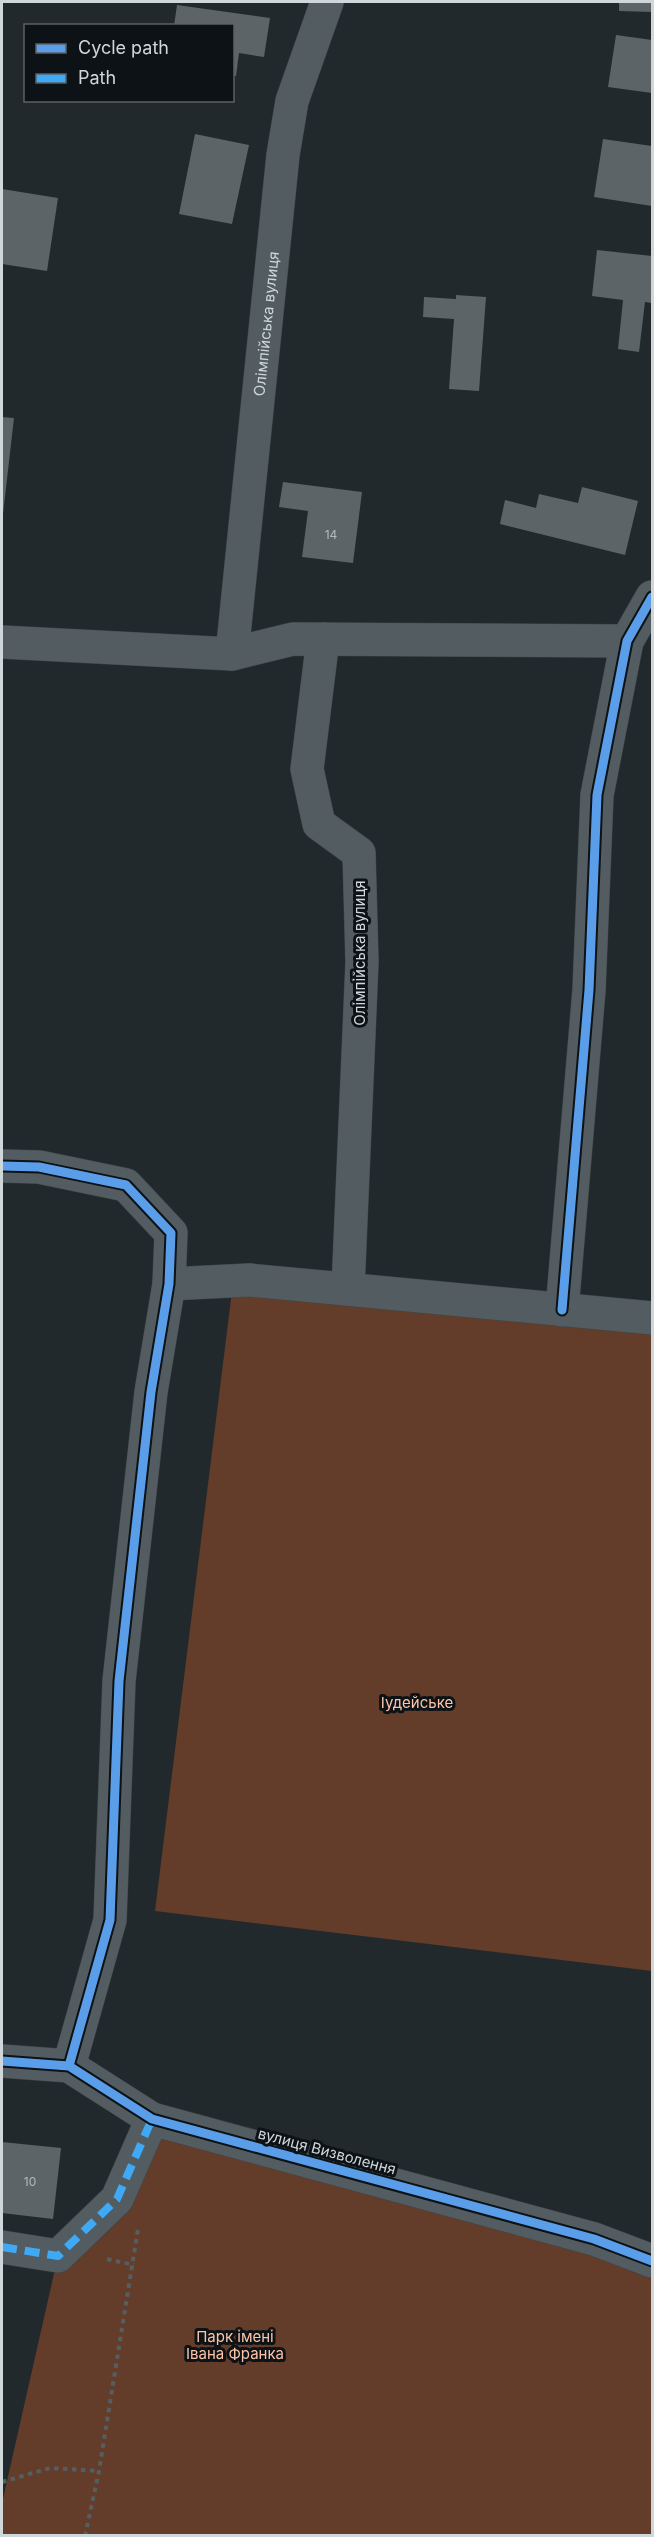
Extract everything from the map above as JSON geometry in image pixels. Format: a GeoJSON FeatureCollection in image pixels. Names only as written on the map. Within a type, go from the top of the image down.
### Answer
{"type":"FeatureCollection","features":[{"type":"Feature","properties":{"kind":"street","name":"Олімпійська вулиця"},"geometry":{"type":"LineString","coordinates":[[232,654],[283,155],[292,101],[327,2]]}},
{"type":"Feature","properties":{"kind":"street"},"geometry":{"type":"LineString","coordinates":[[562,1310],[589,990],[597,795],[627,641],[652,597]]}},
{"type":"Feature","properties":{"kind":"street"},"geometry":{"type":"LineString","coordinates":[[2,642],[232,654],[293,639],[627,641]]}},
{"type":"Feature","properties":{"kind":"street","name":"Олімпійська вулиця"},"geometry":{"type":"LineString","coordinates":[[323,639],[307,769],[319,824],[358,853],[362,962],[348,1289]]}},
{"type":"Feature","properties":{"kind":"street"},"geometry":{"type":"LineString","coordinates":[[2,1166],[39,1167],[126,1185],[171,1233],[170,1284],[151,1392],[119,1681],[110,1920],[69,2066]]}},
{"type":"Feature","properties":{"kind":"street"},"geometry":{"type":"LineString","coordinates":[[170,1284],[249,1280],[652,1318]]}},
{"type":"Feature","properties":{"kind":"street","name":"вулиця Визволення"},"geometry":{"type":"LineString","coordinates":[[2,2061],[69,2066],[152,2118],[594,2239],[652,2261]]}},
{"type":"Feature","properties":{"kind":"street"},"geometry":{"type":"LineString","coordinates":[[2,2247],[58,2256],[117,2199],[152,2118]]}},
{"type":"Feature","properties":{"kind":"path"},"geometry":{"type":"LineString","coordinates":[[85,2535],[99,2471],[140,2220]]}},
{"type":"Feature","properties":{"kind":"path"},"geometry":{"type":"LineString","coordinates":[[2,2482],[51,2468],[99,2471]]}},
{"type":"Feature","properties":{"kind":"green space","name":"Іудейське"},"geometry":{"type":"Polygon","coordinates":[[[234,1275],[652,1326],[652,1971],[155,1911],[234,1275]]]}},
{"type":"Feature","properties":{"kind":"green space","name":"Парк імені Івана Франка"},"geometry":{"type":"Polygon","coordinates":[[[152,2119],[652,2269],[652,2535],[2,2536],[2,2503],[58,2256],[152,2119]]]}},
{"type":"Feature","properties":{"kind":"building"},"geometry":{"type":"Polygon","coordinates":[[[619,2],[652,2],[652,12],[619,11],[619,2]]]}},
{"type":"Feature","properties":{"kind":"building"},"geometry":{"type":"Polygon","coordinates":[[[177,5],[270,18],[264,57],[239,53],[236,76],[234,76],[234,24],[174,24],[177,5]]]}},
{"type":"Feature","properties":{"kind":"building"},"geometry":{"type":"Polygon","coordinates":[[[616,35],[652,40],[652,93],[608,87],[616,35]]]}},
{"type":"Feature","properties":{"kind":"building"},"geometry":{"type":"Polygon","coordinates":[[[195,134],[249,145],[232,224],[179,214],[195,134]]]}},
{"type":"Feature","properties":{"kind":"building"},"geometry":{"type":"Polygon","coordinates":[[[603,139],[652,146],[652,206],[594,197],[603,139]]]}},
{"type":"Feature","properties":{"kind":"building"},"geometry":{"type":"Polygon","coordinates":[[[2,189],[58,198],[47,271],[2,264],[2,189]]]}},
{"type":"Feature","properties":{"kind":"building"},"geometry":{"type":"Polygon","coordinates":[[[597,250],[652,256],[652,303],[645,302],[639,352],[618,349],[623,300],[592,296],[597,250]]]}},
{"type":"Feature","properties":{"kind":"building"},"geometry":{"type":"Polygon","coordinates":[[[456,295],[486,297],[479,391],[449,389],[454,319],[423,317],[424,297],[456,299],[456,295]]]}},
{"type":"Feature","properties":{"kind":"building"},"geometry":{"type":"Polygon","coordinates":[[[2,417],[14,418],[3,514],[2,514],[2,417]]]}},
{"type":"Feature","properties":{"kind":"building"},"geometry":{"type":"Polygon","coordinates":[[[283,482],[362,492],[353,563],[302,557],[308,511],[279,507],[283,482]]]}},
{"type":"Feature","properties":{"kind":"building"},"geometry":{"type":"Polygon","coordinates":[[[582,487],[638,501],[625,555],[500,524],[505,500],[536,508],[539,494],[578,503],[582,487]]]}},
{"type":"Feature","properties":{"kind":"building"},"geometry":{"type":"Polygon","coordinates":[[[2,2142],[61,2148],[53,2219],[2,2213],[2,2142]]]}},
{"type":"Feature","properties":{"kind":"marked path"},"geometry":{"type":"LineString","coordinates":[[2,2247],[58,2256],[117,2199],[152,2119]]}},
{"type":"Feature","properties":{"kind":"cycle path"},"geometry":{"type":"LineString","coordinates":[[562,1310],[589,990],[597,795],[627,641],[652,597]]}},
{"type":"Feature","properties":{"kind":"cycle path"},"geometry":{"type":"LineString","coordinates":[[2,1166],[39,1167],[126,1185],[171,1233],[169,1284],[151,1392],[119,1681],[110,1920],[69,2066]]}},
{"type":"Feature","properties":{"kind":"cycle path"},"geometry":{"type":"LineString","coordinates":[[2,2061],[69,2066],[152,2119],[594,2239],[652,2261]]}}]}
